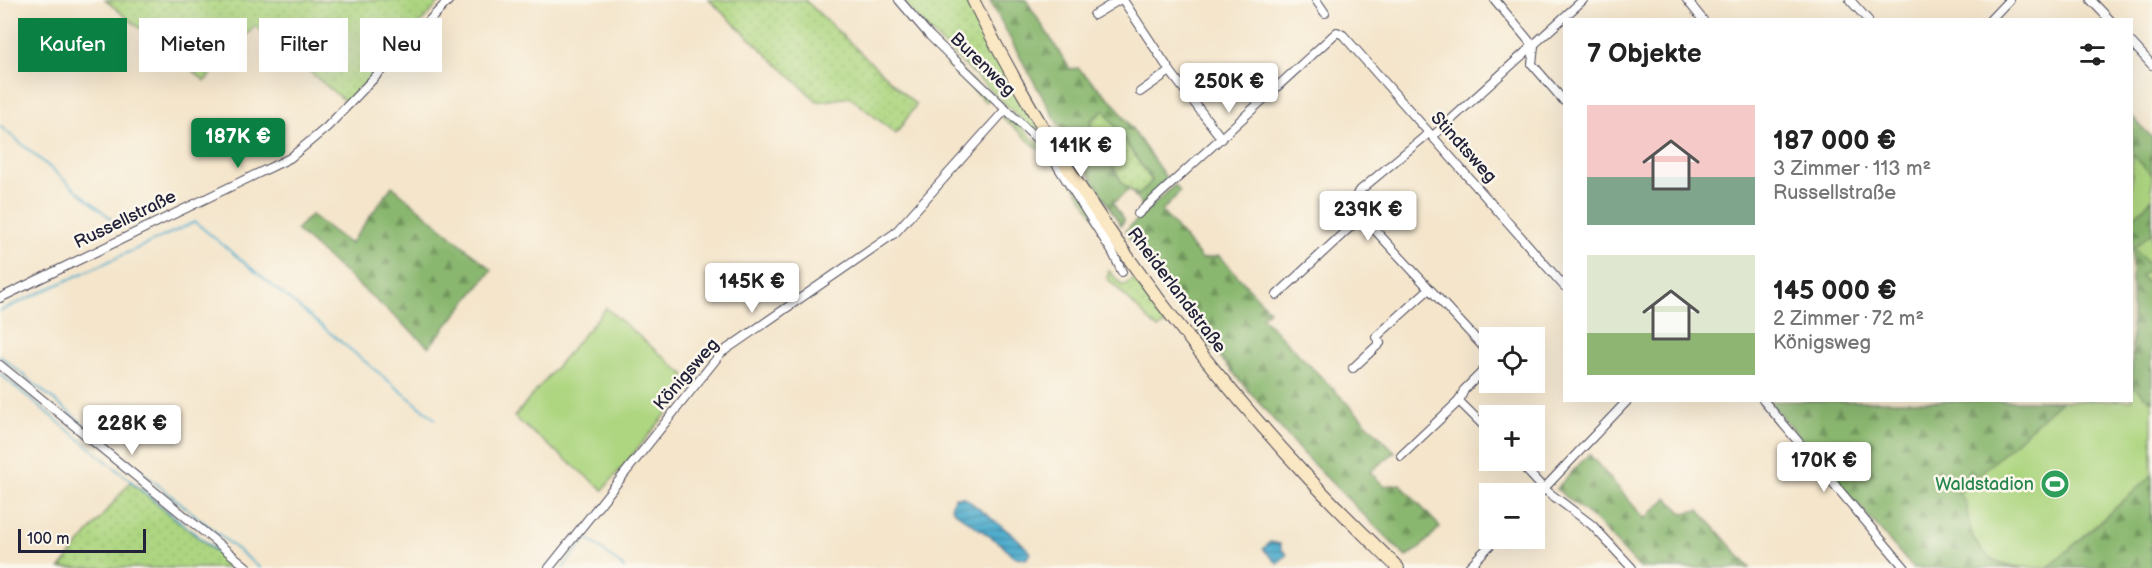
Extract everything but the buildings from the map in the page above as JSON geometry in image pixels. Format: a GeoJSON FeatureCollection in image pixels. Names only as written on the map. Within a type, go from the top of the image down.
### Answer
{"type":"FeatureCollection","features":[{"type":"Feature","properties":{"kind":"main road","name":"Rheiderlandstraße"},"geometry":{"type":"LineString","coordinates":[[973,0],[1034,113],[1079,186],[1156,296],[1222,380],[1306,476],[1398,568]]}},
{"type":"Feature","properties":{"kind":"street","name":"Russellstraße"},"geometry":{"type":"LineString","coordinates":[[0,298],[290,158],[327,127],[449,0]]}},
{"type":"Feature","properties":{"kind":"street","name":"Burenweg"},"geometry":{"type":"LineString","coordinates":[[899,0],[930,36],[1046,148],[1122,272]]}},
{"type":"Feature","properties":{"kind":"street"},"geometry":{"type":"LineString","coordinates":[[1094,15],[1119,0]]}},
{"type":"Feature","properties":{"kind":"street"},"geometry":{"type":"LineString","coordinates":[[1124,0],[1170,71],[1222,139],[1138,214]]}},
{"type":"Feature","properties":{"kind":"street"},"geometry":{"type":"LineString","coordinates":[[1316,0],[1325,13]]}},
{"type":"Feature","properties":{"kind":"street"},"geometry":{"type":"LineString","coordinates":[[1495,0],[1534,47],[1532,64],[1563,100]]}},
{"type":"Feature","properties":{"kind":"street"},"geometry":{"type":"LineString","coordinates":[[1564,18],[1583,0]]}},
{"type":"Feature","properties":{"kind":"street"},"geometry":{"type":"LineString","coordinates":[[1687,0],[1701,18]]}},
{"type":"Feature","properties":{"kind":"street"},"geometry":{"type":"LineString","coordinates":[[1850,0],[1866,18]]}},
{"type":"Feature","properties":{"kind":"street"},"geometry":{"type":"LineString","coordinates":[[1992,18],[2008,0]]}},
{"type":"Feature","properties":{"kind":"street"},"geometry":{"type":"LineString","coordinates":[[2091,0],[2108,18]]}},
{"type":"Feature","properties":{"kind":"street"},"geometry":{"type":"LineString","coordinates":[[1479,343],[1362,216],[1354,203],[1358,192],[1431,135],[1563,19]]}},
{"type":"Feature","properties":{"kind":"street","name":"Stindtsweg"},"geometry":{"type":"LineString","coordinates":[[1222,139],[1337,32],[1343,35],[1563,285]]}},
{"type":"Feature","properties":{"kind":"street"},"geometry":{"type":"LineString","coordinates":[[2133,44],[2152,65]]}},
{"type":"Feature","properties":{"kind":"street"},"geometry":{"type":"LineString","coordinates":[[1140,92],[1170,71]]}},
{"type":"Feature","properties":{"kind":"street","name":"Königsweg"},"geometry":{"type":"LineString","coordinates":[[549,568],[721,353],[895,233],[1006,109]]}},
{"type":"Feature","properties":{"kind":"street"},"geometry":{"type":"LineString","coordinates":[[1278,295],[1362,216]]}},
{"type":"Feature","properties":{"kind":"street"},"geometry":{"type":"LineString","coordinates":[[1353,368],[1380,343],[1376,337],[1428,289]]}},
{"type":"Feature","properties":{"kind":"street"},"geometry":{"type":"LineString","coordinates":[[0,364],[248,568]]}},
{"type":"Feature","properties":{"kind":"street"},"geometry":{"type":"LineString","coordinates":[[1401,456],[1459,400],[1464,390],[1479,374]]}},
{"type":"Feature","properties":{"kind":"street"},"geometry":{"type":"LineString","coordinates":[[1459,400],[1479,421]]}},
{"type":"Feature","properties":{"kind":"street"},"geometry":{"type":"LineString","coordinates":[[1545,488],[1626,402]]}},
{"type":"Feature","properties":{"kind":"street"},"geometry":{"type":"LineString","coordinates":[[1765,402],[1905,568]]}},
{"type":"Feature","properties":{"kind":"street"},"geometry":{"type":"LineString","coordinates":[[1527,471],[1538,483]]}},
{"type":"Feature","properties":{"kind":"street"},"geometry":{"type":"LineString","coordinates":[[1545,490],[1592,525],[1632,568]]}},
{"type":"Feature","properties":{"kind":"street"},"geometry":{"type":"LineString","coordinates":[[1468,568],[1486,549]]}},
{"type":"Feature","properties":{"kind":"green space"},"geometry":{"type":"Polygon","coordinates":[[[105,0],[442,0],[425,18],[360,18],[360,72],[376,72],[347,103],[310,72],[348,72],[348,18],[259,18],[259,29],[255,26],[247,35],[247,18],[139,18],[139,28],[105,0]]]}},
{"type":"Feature","properties":{"kind":"green space"},"geometry":{"type":"Polygon","coordinates":[[[709,0],[805,0],[916,105],[896,134],[850,97],[818,102],[709,0]]]}},
{"type":"Feature","properties":{"kind":"green space"},"geometry":{"type":"Polygon","coordinates":[[[902,0],[969,0],[1144,288],[1046,143],[929,31],[902,0]]]}},
{"type":"Feature","properties":{"kind":"green space"},"geometry":{"type":"Polygon","coordinates":[[[990,0],[1026,0],[1070,69],[1078,68],[1114,103],[1169,182],[1143,207],[1132,192],[1139,195],[1152,181],[1104,110],[1091,120],[1091,130],[1123,184],[1130,189],[1113,203],[1124,221],[1121,225],[1052,114],[990,0]]]}},
{"type":"Feature","properties":{"kind":"green space"},"geometry":{"type":"Polygon","coordinates":[[[952,61],[990,98],[986,102],[947,65],[952,61]]]}},
{"type":"Feature","properties":{"kind":"green space"},"geometry":{"type":"Polygon","coordinates":[[[194,72],[213,72],[205,81],[194,72]]]}},
{"type":"Feature","properties":{"kind":"green space"},"geometry":{"type":"Polygon","coordinates":[[[1104,110],[1152,181],[1139,195],[1123,184],[1091,130],[1091,121],[1104,110]]]}},
{"type":"Feature","properties":{"kind":"green space"},"geometry":{"type":"Polygon","coordinates":[[[1002,117],[1010,117],[1044,149],[1042,152],[1002,117]]]}},
{"type":"Feature","properties":{"kind":"green space"},"geometry":{"type":"Polygon","coordinates":[[[2133,117],[2152,138],[2152,175],[2133,155],[2133,117]]]}},
{"type":"Feature","properties":{"kind":"green space"},"geometry":{"type":"Polygon","coordinates":[[[2133,155],[2152,175],[2152,199],[2133,218],[2133,155]]]}},
{"type":"Feature","properties":{"kind":"green space"},"geometry":{"type":"Polygon","coordinates":[[[1175,185],[1180,192],[1162,211],[1202,259],[1219,256],[1269,310],[1262,317],[1395,452],[1370,472],[1384,486],[1400,484],[1440,527],[1419,549],[1406,557],[1303,454],[1219,356],[1135,246],[1125,231],[1175,185]]]}},
{"type":"Feature","properties":{"kind":"green space"},"geometry":{"type":"Polygon","coordinates":[[[392,186],[492,270],[429,347],[296,230],[311,215],[350,244],[392,186]]]}},
{"type":"Feature","properties":{"kind":"green space"},"geometry":{"type":"Polygon","coordinates":[[[2152,199],[2152,232],[2135,248],[2151,267],[2141,276],[2152,288],[2152,402],[2133,387],[2133,218],[2152,199]]]}},
{"type":"Feature","properties":{"kind":"green space"},"geometry":{"type":"Polygon","coordinates":[[[2152,232],[2152,288],[2141,276],[2151,267],[2134,248],[2152,232]]]}},
{"type":"Feature","properties":{"kind":"green space"},"geometry":{"type":"Polygon","coordinates":[[[1109,271],[1123,286],[1134,279],[1166,323],[1158,329],[1107,278],[1109,271]]]}},
{"type":"Feature","properties":{"kind":"green space"},"geometry":{"type":"Polygon","coordinates":[[[606,308],[693,382],[603,490],[514,417],[606,308]]]}},
{"type":"Feature","properties":{"kind":"green space","name":"Waldstadion"},"geometry":{"type":"Polygon","coordinates":[[[2133,387],[2152,402],[2152,475],[2048,568],[2011,566],[1990,558],[1975,540],[1966,505],[1959,493],[2060,402],[2133,402],[2133,387]]]}},
{"type":"Feature","properties":{"kind":"green space"},"geometry":{"type":"Polygon","coordinates":[[[1769,402],[2060,402],[1959,493],[1966,505],[1973,537],[1982,551],[2004,565],[2022,568],[1913,568],[1769,402]]]}},
{"type":"Feature","properties":{"kind":"green space"},"geometry":{"type":"Polygon","coordinates":[[[1589,454],[1645,519],[1667,498],[1683,513],[1699,510],[1750,568],[1640,568],[1593,518],[1556,489],[1589,454]]]}},
{"type":"Feature","properties":{"kind":"green space"},"geometry":{"type":"Polygon","coordinates":[[[2152,475],[2152,568],[2048,568],[2152,475]]]}},
{"type":"Feature","properties":{"kind":"green space"},"geometry":{"type":"Polygon","coordinates":[[[130,482],[235,568],[60,568],[130,482]]]}},
{"type":"Feature","properties":{"kind":"water"},"geometry":{"type":"Polygon","coordinates":[[[955,497],[964,497],[1018,539],[1031,553],[1026,559],[1012,556],[1002,545],[955,512],[951,507],[955,497]]]}},
{"type":"Feature","properties":{"kind":"water"},"geometry":{"type":"Polygon","coordinates":[[[1270,542],[1280,544],[1282,550],[1287,554],[1278,564],[1263,549],[1270,542]]]}},
{"type":"Feature","properties":{"kind":"waterway"},"geometry":{"type":"LineString","coordinates":[[0,126],[120,226]]}},
{"type":"Feature","properties":{"kind":"waterway"},"geometry":{"type":"LineString","coordinates":[[0,311],[195,222],[435,419]]}},
{"type":"Feature","properties":{"kind":"waterway"},"geometry":{"type":"LineString","coordinates":[[0,356],[260,568]]}},
{"type":"Feature","properties":{"kind":"waterway"},"geometry":{"type":"LineString","coordinates":[[0,374],[237,568]]}},
{"type":"Feature","properties":{"kind":"waterway"},"geometry":{"type":"LineString","coordinates":[[563,568],[586,539],[624,568]]}},
{"type":"Feature","properties":{"kind":"place","name":"Waldstadion"},"geometry":{"type":"Point","coordinates":[2055,484]}}]}
